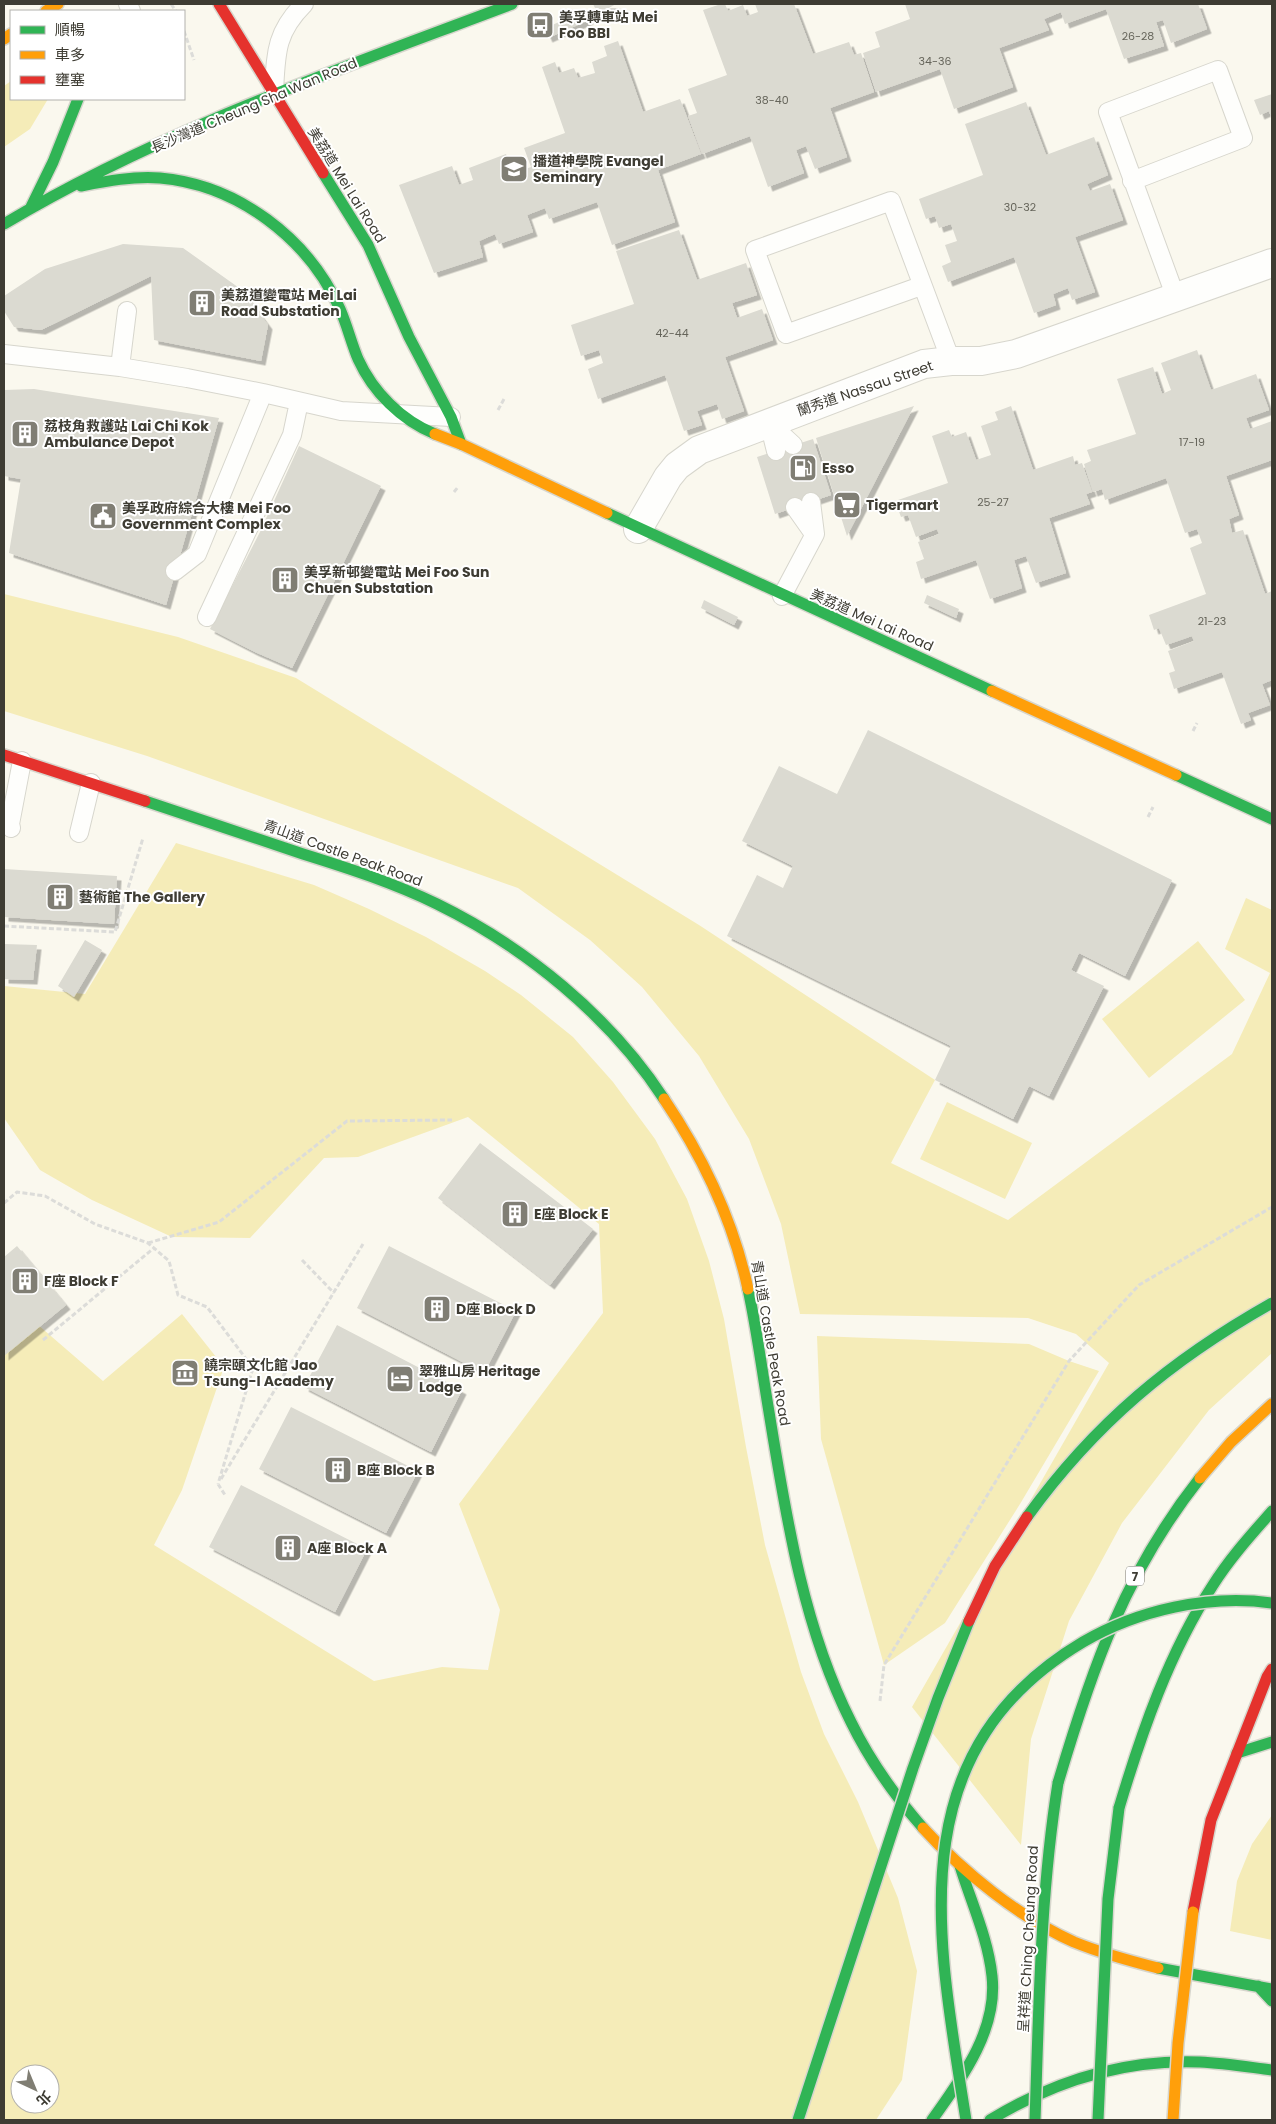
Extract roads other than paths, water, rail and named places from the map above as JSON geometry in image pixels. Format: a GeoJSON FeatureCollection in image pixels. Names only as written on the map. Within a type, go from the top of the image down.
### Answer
{"type":"FeatureCollection","features":[{"type":"Feature","properties":{"kind":"main road","name":"美荔道 Mei Lai Road"},"geometry":{"type":"LineString","coordinates":[[219,4],[368,245],[409,337],[451,417],[461,444]]}},
{"type":"Feature","properties":{"kind":"main road","name":"長沙灣道 Cheung Sha Wan Road"},"geometry":{"type":"LineString","coordinates":[[4,224],[31,207],[162,142],[274,94],[512,4]]}},
{"type":"Feature","properties":{"kind":"main road"},"geometry":{"type":"LineString","coordinates":[[13,205],[31,207],[57,153],[78,100]]}},
{"type":"Feature","properties":{"kind":"main road","name":"美荔道 Mei Lai Road"},"geometry":{"type":"LineString","coordinates":[[65,190],[106,179],[159,179],[204,186],[232,197],[272,220],[294,241],[320,274],[338,306],[366,374],[400,415],[431,433],[461,444],[782,596],[1272,819]]}},
{"type":"Feature","properties":{"kind":"main road","name":"青山道 Castle Peak Road"},"geometry":{"type":"LineString","coordinates":[[4,755],[368,875],[416,894],[459,915],[524,958],[578,999],[610,1030],[643,1068],[675,1111],[695,1148],[731,1227],[745,1271],[781,1482],[810,1610],[824,1658],[840,1700],[863,1746],[888,1784],[923,1828],[960,1866],[1036,1921],[1074,1941],[1142,1965],[1272,1989]]}},
{"type":"Feature","properties":{"kind":"main road"},"geometry":{"type":"LineString","coordinates":[[798,2120],[938,1697],[969,1620],[995,1566],[1034,1507],[1065,1468],[1105,1423],[1149,1382],[1196,1347],[1272,1303]]}},
{"type":"Feature","properties":{"kind":"main road","name":"呈祥道 Ching Cheung Road"},"geometry":{"type":"LineString","coordinates":[[1035,2120],[1043,1887],[1049,1834],[1058,1783],[1089,1682],[1107,1636],[1134,1578],[1153,1545],[1188,1494],[1221,1454],[1272,1404]]}},
{"type":"Feature","properties":{"kind":"main road"},"geometry":{"type":"LineString","coordinates":[[1098,2120],[1108,1899],[1119,1808],[1151,1714],[1193,1618],[1214,1584],[1272,1511]]}},
{"type":"Feature","properties":{"kind":"main road"},"geometry":{"type":"LineString","coordinates":[[966,2120],[943,1964],[940,1890],[945,1844],[954,1811],[974,1754],[990,1727],[1010,1702],[1060,1656],[1086,1639],[1126,1621],[1211,1602],[1237,1600],[1272,1604]]}},
{"type":"Feature","properties":{"kind":"main road"},"geometry":{"type":"LineString","coordinates":[[1172,2120],[1186,1960],[1211,1820],[1272,1669]]}},
{"type":"Feature","properties":{"kind":"main road"},"geometry":{"type":"LineString","coordinates":[[1237,1753],[1272,1742]]}},
{"type":"Feature","properties":{"kind":"main road"},"geometry":{"type":"LineString","coordinates":[[932,2120],[956,2087],[970,2063],[987,2025],[993,1990],[987,1950],[960,1866]]}},
{"type":"Feature","properties":{"kind":"main road"},"geometry":{"type":"LineString","coordinates":[[1258,1986],[1272,2001]]}},
{"type":"Feature","properties":{"kind":"main road"},"geometry":{"type":"LineString","coordinates":[[990,2120],[1030,2096],[1109,2070],[1169,2062],[1185,2062],[1272,2070]]}},
{"type":"Feature","properties":{"kind":"street","name":"蘭秀道 Nassau Street"},"geometry":{"type":"LineString","coordinates":[[638,529],[668,477],[677,466],[699,450],[924,364],[951,361],[981,361],[1016,354],[1272,264]]}},
{"type":"Feature","properties":{"kind":"lane"},"geometry":{"type":"LineString","coordinates":[[274,94],[276,50],[290,18],[304,4]]}},
{"type":"Feature","properties":{"kind":"lane"},"geometry":{"type":"LineString","coordinates":[[1132,180],[1243,138],[1218,70],[1108,112],[1132,180],[1176,298]]}},
{"type":"Feature","properties":{"kind":"lane"},"geometry":{"type":"LineString","coordinates":[[921,286],[786,334],[755,250],[891,201],[921,286],[951,361]]}},
{"type":"Feature","properties":{"kind":"lane"},"geometry":{"type":"LineString","coordinates":[[120,367],[127,311]]}},
{"type":"Feature","properties":{"kind":"lane"},"geometry":{"type":"LineString","coordinates":[[4,354],[120,367],[263,393],[341,411],[451,417]]}},
{"type":"Feature","properties":{"kind":"lane"},"geometry":{"type":"LineString","coordinates":[[175,571],[197,554],[263,393]]}},
{"type":"Feature","properties":{"kind":"lane"},"geometry":{"type":"LineString","coordinates":[[207,617],[292,435],[299,402]]}},
{"type":"Feature","properties":{"kind":"lane"},"geometry":{"type":"LineString","coordinates":[[769,422],[794,445]]}},
{"type":"Feature","properties":{"kind":"lane"},"geometry":{"type":"LineString","coordinates":[[769,422],[776,451]]}},
{"type":"Feature","properties":{"kind":"lane"},"geometry":{"type":"LineString","coordinates":[[782,596],[815,534],[812,502]]}},
{"type":"Feature","properties":{"kind":"lane"},"geometry":{"type":"LineString","coordinates":[[795,507],[815,534]]}},
{"type":"Feature","properties":{"kind":"lane"},"geometry":{"type":"LineString","coordinates":[[11,828],[10,824],[22,761]]}},
{"type":"Feature","properties":{"kind":"lane"},"geometry":{"type":"LineString","coordinates":[[79,833],[91,783]]}},
{"type":"Feature","properties":{"kind":"place","name":"美孚轉車站 Mei Foo BBI"},"geometry":{"type":"Point","coordinates":[540,25]}},
{"type":"Feature","properties":{"kind":"place","name":"播道神學院 Evangel Seminary"},"geometry":{"type":"Point","coordinates":[514,169]}},
{"type":"Feature","properties":{"kind":"place","name":"美荔道變電站 Mei Lai Road Substation"},"geometry":{"type":"Point","coordinates":[202,303]}},
{"type":"Feature","properties":{"kind":"place","name":"荔枝角救護站 Lai Chi Kok Ambulance Depot"},"geometry":{"type":"Point","coordinates":[25,434]}},
{"type":"Feature","properties":{"kind":"place","name":"Esso"},"geometry":{"type":"Point","coordinates":[803,468]}},
{"type":"Feature","properties":{"kind":"place","name":"Tigermart"},"geometry":{"type":"Point","coordinates":[847,505]}},
{"type":"Feature","properties":{"kind":"place","name":"美孚政府綜合大樓 Mei Foo Government Complex"},"geometry":{"type":"Point","coordinates":[103,516]}},
{"type":"Feature","properties":{"kind":"place","name":"美孚新邨變電站 Mei Foo Sun Chuen Substation"},"geometry":{"type":"Point","coordinates":[285,580]}},
{"type":"Feature","properties":{"kind":"place","name":"藝術館 The Gallery"},"geometry":{"type":"Point","coordinates":[60,897]}},
{"type":"Feature","properties":{"kind":"place","name":"E座 Block E"},"geometry":{"type":"Point","coordinates":[515,1214]}},
{"type":"Feature","properties":{"kind":"place","name":"F座 Block F"},"geometry":{"type":"Point","coordinates":[25,1281]}},
{"type":"Feature","properties":{"kind":"place","name":"D座 Block D"},"geometry":{"type":"Point","coordinates":[437,1309]}},
{"type":"Feature","properties":{"kind":"place","name":"饒宗頤文化館 Jao Tsung-I Academy"},"geometry":{"type":"Point","coordinates":[185,1373]}},
{"type":"Feature","properties":{"kind":"place","name":"翠雅山房 Heritage Lodge"},"geometry":{"type":"Point","coordinates":[400,1379]}},
{"type":"Feature","properties":{"kind":"place","name":"B座 Block B"},"geometry":{"type":"Point","coordinates":[338,1470]}},
{"type":"Feature","properties":{"kind":"place","name":"A座 Block A"},"geometry":{"type":"Point","coordinates":[288,1548]}}]}
